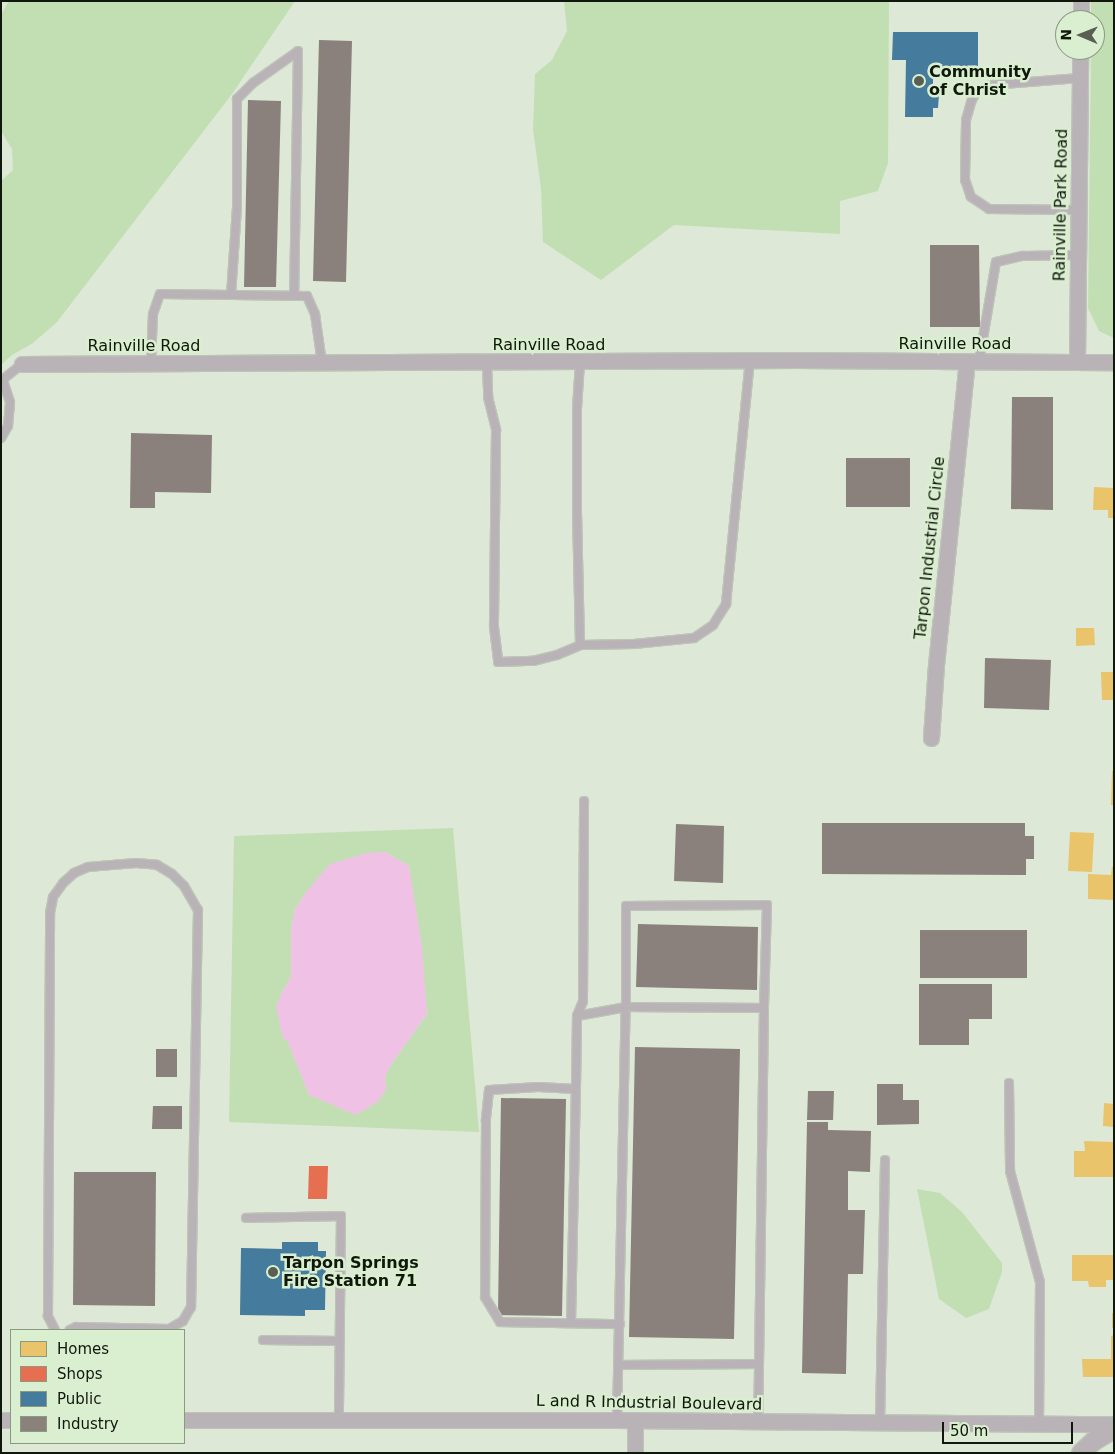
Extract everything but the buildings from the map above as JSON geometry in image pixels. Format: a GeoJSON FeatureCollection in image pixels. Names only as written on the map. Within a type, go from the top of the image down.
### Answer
{"type":"FeatureCollection","features":[{"type":"Feature","properties":{"kind":"street","name":"Rainville Park Road"},"geometry":{"type":"LineString","coordinates":[[1077,361],[1080,60]]}},
{"type":"Feature","properties":{"kind":"street","name":"Rainville Road"},"geometry":{"type":"LineString","coordinates":[[22,364],[750,360],[1114,362]]}},
{"type":"Feature","properties":{"kind":"street","name":"Tarpon Industrial Circle"},"geometry":{"type":"LineString","coordinates":[[931,738],[936,665],[973,362]]}},
{"type":"Feature","properties":{"kind":"street","name":"L and R Industrial Boulevard"},"geometry":{"type":"LineString","coordinates":[[185,1420],[635,1420],[1114,1424]]}},
{"type":"Feature","properties":{"kind":"street"},"geometry":{"type":"LineString","coordinates":[[635,1420],[635,1453]]}},
{"type":"Feature","properties":{"kind":"street"},"geometry":{"type":"LineString","coordinates":[[1081,1453],[1094,1441],[1114,1428]]}},
{"type":"Feature","properties":{"kind":"lane"},"geometry":{"type":"LineString","coordinates":[[231,295],[236,208],[237,99],[253,83],[298,51],[294,296]]}},
{"type":"Feature","properties":{"kind":"lane"},"geometry":{"type":"LineString","coordinates":[[1079,210],[989,209],[971,197],[965,180],[966,120],[970,102],[976,92],[991,85],[1080,78]]}},
{"type":"Feature","properties":{"kind":"lane"},"geometry":{"type":"LineString","coordinates":[[973,362],[996,262],[1023,256],[1078,256]]}},
{"type":"Feature","properties":{"kind":"lane"},"geometry":{"type":"LineString","coordinates":[[151,363],[153,314],[160,294],[307,296],[315,314],[322,363]]}},
{"type":"Feature","properties":{"kind":"lane"},"geometry":{"type":"LineString","coordinates":[[487,362],[488,397],[496,430],[494,627],[498,662],[533,661],[557,655],[580,645],[634,644],[694,638],[713,625],[726,604],[750,360]]}},
{"type":"Feature","properties":{"kind":"lane"},"geometry":{"type":"LineString","coordinates":[[580,362],[577,408],[577,512],[580,645]]}},
{"type":"Feature","properties":{"kind":"lane"},"geometry":{"type":"LineString","coordinates":[[1,438],[8,426],[10,402],[2,380],[22,364]]}},
{"type":"Feature","properties":{"kind":"lane"},"geometry":{"type":"LineString","coordinates":[[571,1323],[578,1016],[583,1001],[584,801]]}},
{"type":"Feature","properties":{"kind":"lane"},"geometry":{"type":"LineString","coordinates":[[54,1329],[48,1316],[50,913],[53,897],[63,883],[74,873],[88,867],[136,863],[157,865],[172,874],[184,886],[198,910],[191,1307],[183,1321],[170,1329],[73,1329]]}},
{"type":"Feature","properties":{"kind":"lane"},"geometry":{"type":"LineString","coordinates":[[617,1420],[626,1007],[626,906],[766,905],[757,1364],[758,1422]]}},
{"type":"Feature","properties":{"kind":"lane"},"geometry":{"type":"LineString","coordinates":[[578,1016],[626,1007],[764,1008]]}},
{"type":"Feature","properties":{"kind":"lane"},"geometry":{"type":"LineString","coordinates":[[1009,1083],[1010,1171],[1040,1282],[1039,1424]]}},
{"type":"Feature","properties":{"kind":"lane"},"geometry":{"type":"LineString","coordinates":[[576,1088],[538,1087],[489,1090],[486,1121],[484,1297],[500,1322],[620,1324]]}},
{"type":"Feature","properties":{"kind":"lane"},"geometry":{"type":"LineString","coordinates":[[880,1423],[885,1160]]}},
{"type":"Feature","properties":{"kind":"lane"},"geometry":{"type":"LineString","coordinates":[[246,1218],[341,1216],[339,1420]]}},
{"type":"Feature","properties":{"kind":"lane"},"geometry":{"type":"LineString","coordinates":[[263,1340],[340,1341]]}},
{"type":"Feature","properties":{"kind":"lane"},"geometry":{"type":"LineString","coordinates":[[618,1365],[757,1364]]}},
{"type":"Feature","properties":{"kind":"green space"},"geometry":{"type":"Polygon","coordinates":[[[9,1],[295,1],[232,94],[57,322],[33,343],[12,355],[1,365],[1,181],[13,170],[12,149],[1,131],[1,14],[9,1]]]}},
{"type":"Feature","properties":{"kind":"green space"},"geometry":{"type":"Polygon","coordinates":[[[564,1],[889,1],[888,163],[878,191],[840,201],[840,234],[674,225],[601,280],[543,242],[541,189],[533,129],[535,74],[552,60],[567,31],[564,1]]]}},
{"type":"Feature","properties":{"kind":"green space"},"geometry":{"type":"Polygon","coordinates":[[[1091,1],[1114,1],[1114,338],[1099,331],[1088,308],[1091,60],[1105,60],[1105,10],[1091,10],[1091,1]]]}},
{"type":"Feature","properties":{"kind":"green space"},"geometry":{"type":"Polygon","coordinates":[[[453,828],[479,1132],[229,1122],[234,836],[453,828]],[[385,852],[306,892],[295,909],[291,929],[291,977],[282,992],[287,1039],[309,1095],[386,1089],[385,1077],[390,1066],[427,1014],[409,866],[385,852]]]}},
{"type":"Feature","properties":{"kind":"green space"},"geometry":{"type":"Polygon","coordinates":[[[917,1189],[940,1193],[962,1212],[1002,1263],[1002,1272],[989,1309],[966,1318],[939,1299],[917,1189]]]}},
{"type":"Feature","properties":{"kind":"shaded area"},"geometry":{"type":"Polygon","coordinates":[[[385,852],[409,866],[422,947],[427,1014],[390,1066],[385,1077],[386,1089],[379,1101],[356,1115],[309,1095],[287,1040],[283,1039],[276,1007],[291,977],[291,929],[295,909],[306,892],[330,864],[367,853],[385,852]]]}},
{"type":"Feature","properties":{"kind":"place","name":"Community of Christ"},"geometry":{"type":"Point","coordinates":[919,81]}},
{"type":"Feature","properties":{"kind":"place","name":"Tarpon Springs Fire Station 71"},"geometry":{"type":"Point","coordinates":[273,1272]}}]}
